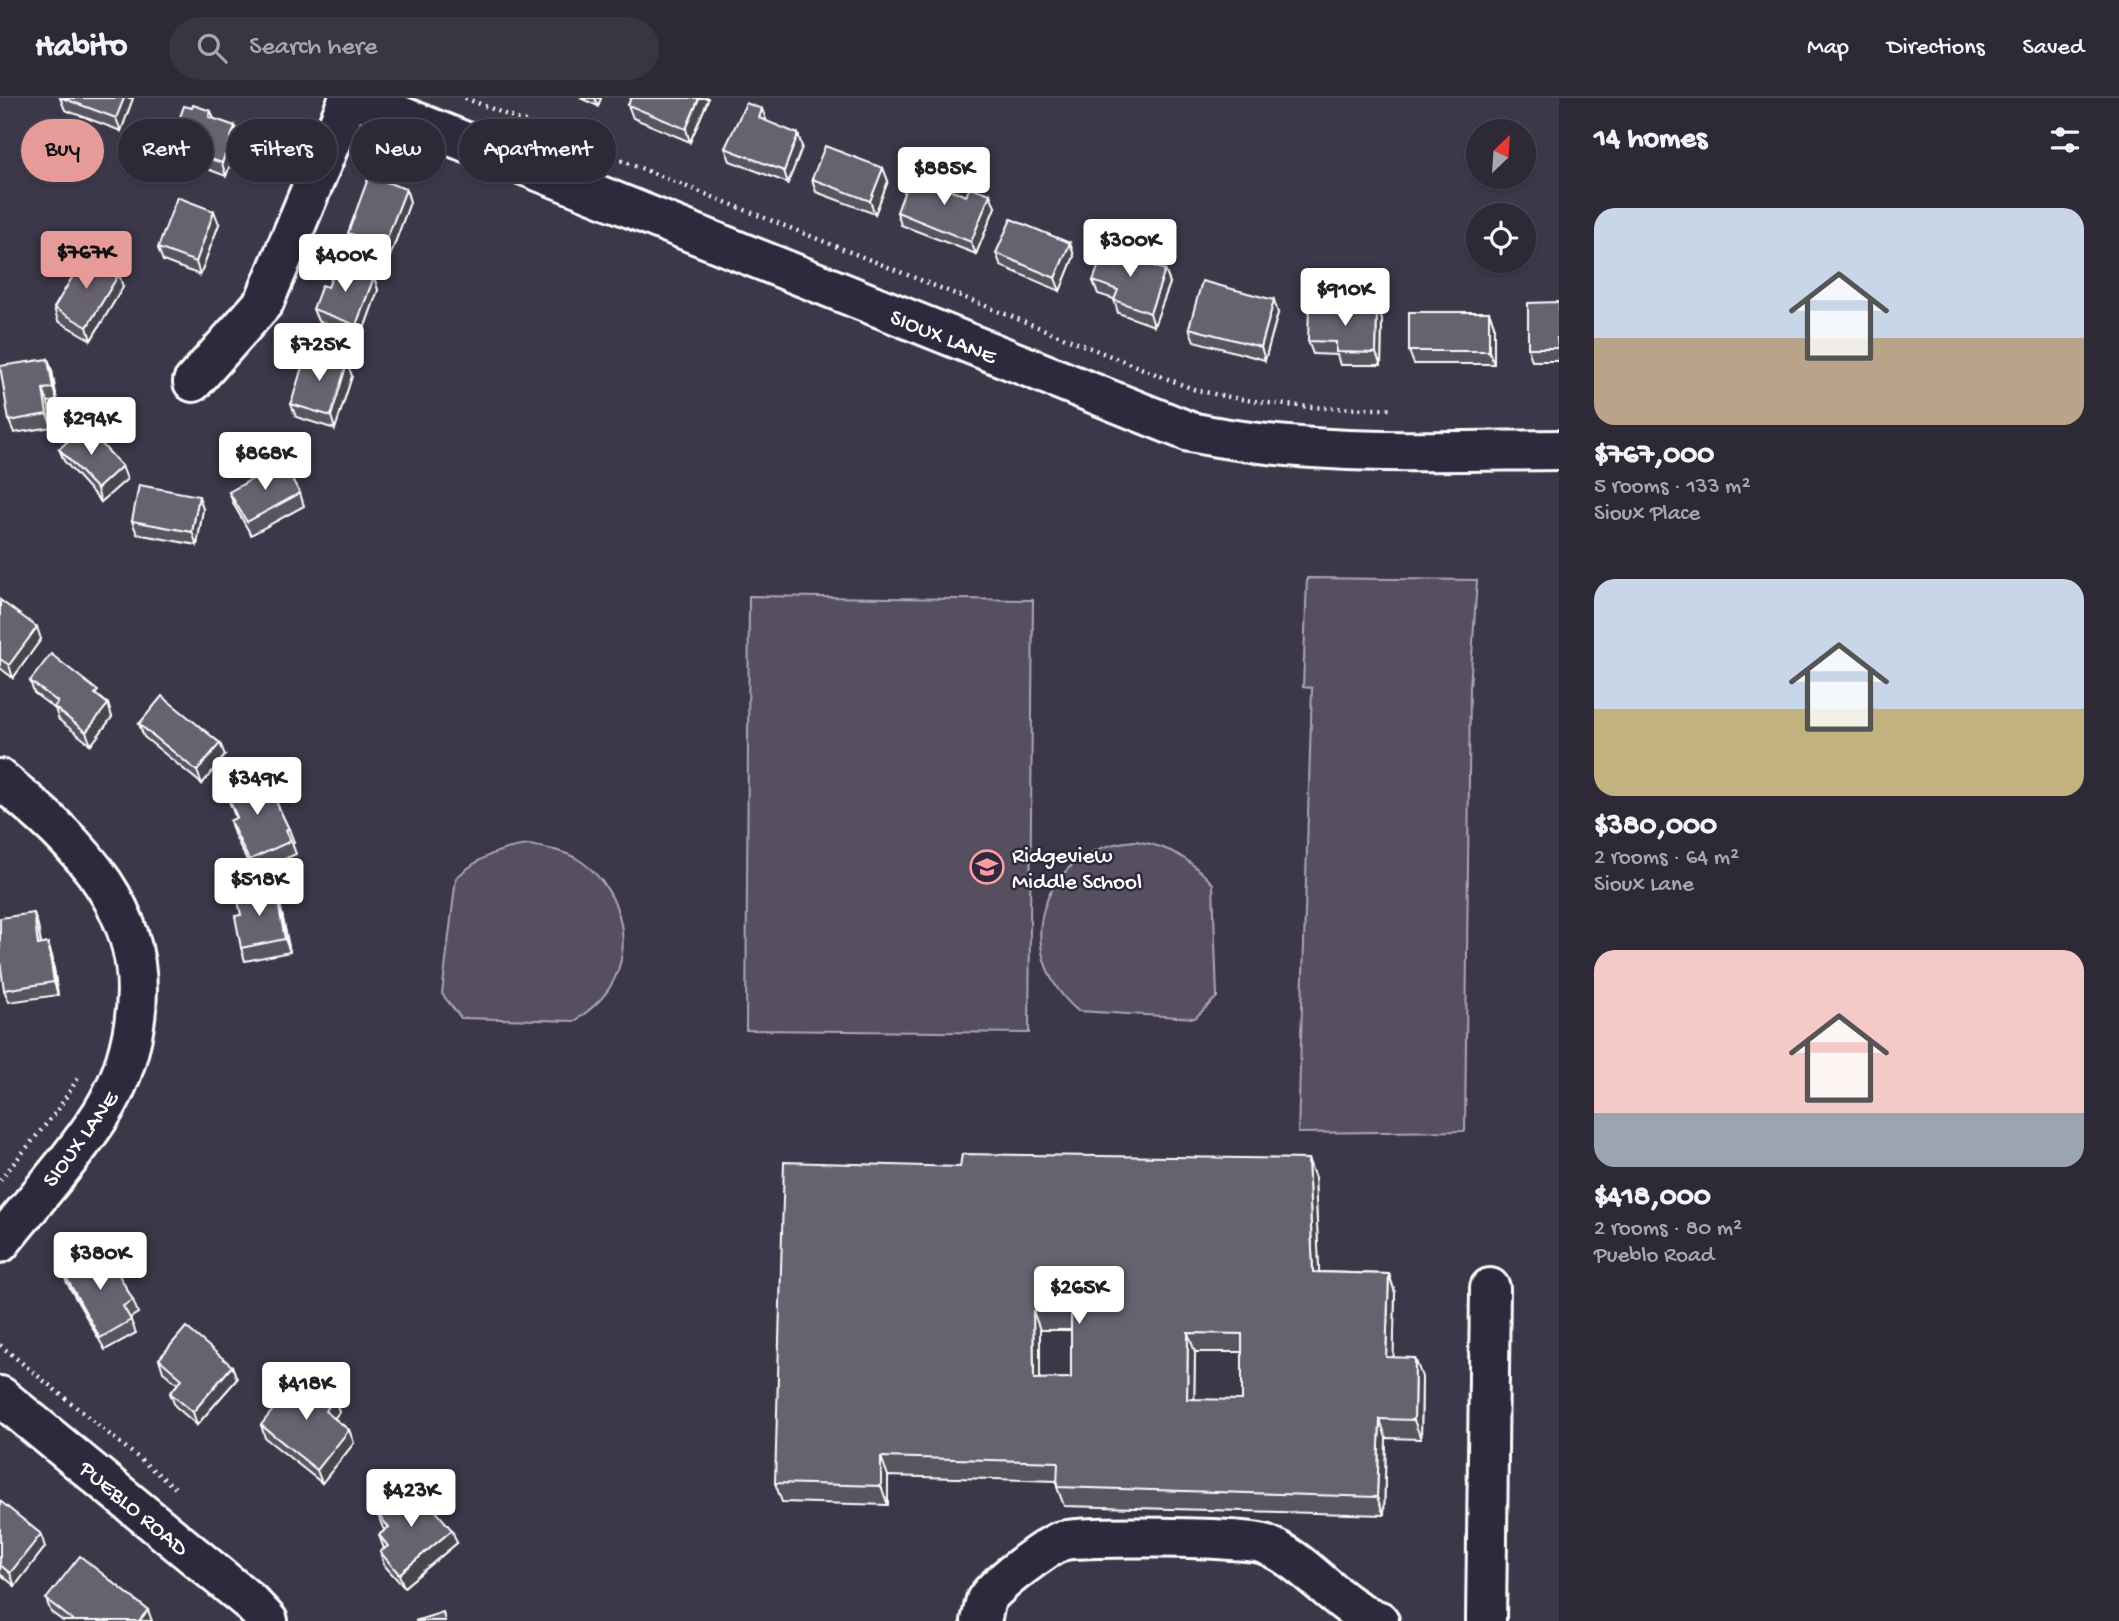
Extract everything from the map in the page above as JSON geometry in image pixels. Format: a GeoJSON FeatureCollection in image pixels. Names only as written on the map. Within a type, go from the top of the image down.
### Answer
{"type":"FeatureCollection","features":[{"type":"Feature","properties":{"kind":"street"},"geometry":{"type":"LineString","coordinates":[[193,382],[264,302],[349,98]]}},
{"type":"Feature","properties":{"kind":"street","name":"SIOUX LANE"},"geometry":{"type":"LineString","coordinates":[[356,98],[1190,432],[1235,441],[1340,452],[1559,450]]}},
{"type":"Feature","properties":{"kind":"street","name":"SIOUX LANE"},"geometry":{"type":"LineString","coordinates":[[0,779],[49,819],[77,848],[116,902],[137,960],[138,1002],[130,1051],[103,1112],[0,1243]]}},
{"type":"Feature","properties":{"kind":"street"},"geometry":{"type":"LineString","coordinates":[[1486,1621],[1490,1288]]}},
{"type":"Feature","properties":{"kind":"street","name":"PUEBLO ROAD"},"geometry":{"type":"LineString","coordinates":[[0,1396],[249,1601],[268,1621]]}},
{"type":"Feature","properties":{"kind":"street"},"geometry":{"type":"LineString","coordinates":[[978,1614],[1045,1548],[1064,1539],[1232,1538],[1263,1543],[1299,1564],[1363,1615],[1379,1621]]}},
{"type":"Feature","properties":{"kind":"path"},"geometry":{"type":"LineString","coordinates":[[465,98],[1193,389],[1227,398],[1305,409],[1390,409]]}},
{"type":"Feature","properties":{"kind":"path"},"geometry":{"type":"LineString","coordinates":[[0,1180],[57,1111],[80,1074]]}},
{"type":"Feature","properties":{"kind":"path"},"geometry":{"type":"LineString","coordinates":[[0,1345],[178,1491]]}},
{"type":"Feature","properties":{"kind":"shaded area"},"geometry":{"type":"Polygon","coordinates":[[[1307,578],[1477,580],[1470,688],[1465,1131],[1298,1133],[1312,688],[1303,687],[1307,578]]]}},
{"type":"Feature","properties":{"kind":"shaded area"},"geometry":{"type":"Polygon","coordinates":[[[749,596],[1033,600],[1029,1033],[746,1030],[749,596]]]}},
{"type":"Feature","properties":{"kind":"shaded area"},"geometry":{"type":"Polygon","coordinates":[[[1136,841],[1179,855],[1213,884],[1217,997],[1195,1018],[1078,1011],[1056,986],[1044,959],[1040,932],[1045,905],[1058,881],[1077,861],[1104,847],[1136,841]]]}},
{"type":"Feature","properties":{"kind":"shaded area"},"geometry":{"type":"Polygon","coordinates":[[[529,845],[559,851],[576,858],[591,869],[603,883],[619,916],[622,952],[618,970],[603,997],[575,1021],[461,1018],[442,994],[456,878],[490,855],[529,845]]]}},
{"type":"Feature","properties":{"kind":"building"},"geometry":{"type":"Polygon","coordinates":[[[62,98],[124,98],[116,118],[62,98]]]}},
{"type":"Feature","properties":{"kind":"building"},"geometry":{"type":"Polygon","coordinates":[[[631,98],[699,98],[686,129],[628,105],[631,98]]]}},
{"type":"Feature","properties":{"kind":"building"},"geometry":{"type":"Polygon","coordinates":[[[746,103],[762,109],[759,118],[798,134],[784,171],[725,148],[746,103]]]}},
{"type":"Feature","properties":{"kind":"building"},"geometry":{"type":"Polygon","coordinates":[[[193,105],[211,111],[209,117],[227,123],[227,149],[222,163],[213,160],[213,119],[179,119],[184,106],[192,108],[193,105]]]}},
{"type":"Feature","properties":{"kind":"building"},"geometry":{"type":"Polygon","coordinates":[[[825,146],[883,168],[870,201],[812,179],[825,146]]]}},
{"type":"Feature","properties":{"kind":"building"},"geometry":{"type":"Polygon","coordinates":[[[911,174],[966,196],[970,187],[990,194],[971,242],[897,212],[911,174]]]}},
{"type":"Feature","properties":{"kind":"building"},"geometry":{"type":"Polygon","coordinates":[[[367,182],[386,182],[406,189],[384,246],[348,233],[367,182]]]}},
{"type":"Feature","properties":{"kind":"building"},"geometry":{"type":"Polygon","coordinates":[[[177,197],[214,211],[196,262],[158,248],[177,197]]]}},
{"type":"Feature","properties":{"kind":"building"},"geometry":{"type":"Polygon","coordinates":[[[1011,219],[1070,243],[1055,278],[996,253],[1011,219]]]}},
{"type":"Feature","properties":{"kind":"building"},"geometry":{"type":"Polygon","coordinates":[[[1105,248],[1165,270],[1150,313],[1114,300],[1118,290],[1093,281],[1105,248]]]}},
{"type":"Feature","properties":{"kind":"building"},"geometry":{"type":"Polygon","coordinates":[[[86,254],[119,274],[87,327],[54,308],[86,254]]]}},
{"type":"Feature","properties":{"kind":"building"},"geometry":{"type":"Polygon","coordinates":[[[338,263],[374,277],[356,325],[313,309],[322,285],[328,287],[338,263]]]}},
{"type":"Feature","properties":{"kind":"building"},"geometry":{"type":"Polygon","coordinates":[[[1202,281],[1274,300],[1261,347],[1189,328],[1202,281]]]}},
{"type":"Feature","properties":{"kind":"building"},"geometry":{"type":"Polygon","coordinates":[[[1559,302],[1558,348],[1528,348],[1528,303],[1559,302]]]}},
{"type":"Feature","properties":{"kind":"building"},"geometry":{"type":"Polygon","coordinates":[[[1309,306],[1377,307],[1376,353],[1336,352],[1336,342],[1308,341],[1309,306]]]}},
{"type":"Feature","properties":{"kind":"building"},"geometry":{"type":"Polygon","coordinates":[[[1409,312],[1489,312],[1489,351],[1409,351],[1409,312]]]}},
{"type":"Feature","properties":{"kind":"building"},"geometry":{"type":"Polygon","coordinates":[[[307,350],[347,363],[331,416],[291,404],[307,350]]]}},
{"type":"Feature","properties":{"kind":"building"},"geometry":{"type":"Polygon","coordinates":[[[48,359],[53,388],[43,389],[47,414],[9,421],[0,366],[48,359]]]}},
{"type":"Feature","properties":{"kind":"building"},"geometry":{"type":"Polygon","coordinates":[[[85,426],[122,466],[97,489],[59,449],[85,426]]]}},
{"type":"Feature","properties":{"kind":"building"},"geometry":{"type":"Polygon","coordinates":[[[282,462],[300,493],[247,522],[229,492],[282,462]]]}},
{"type":"Feature","properties":{"kind":"building"},"geometry":{"type":"Polygon","coordinates":[[[139,485],[199,496],[192,532],[132,521],[139,485]]]}},
{"type":"Feature","properties":{"kind":"building"},"geometry":{"type":"Polygon","coordinates":[[[0,600],[37,627],[9,665],[0,659],[0,600]]]}},
{"type":"Feature","properties":{"kind":"building"},"geometry":{"type":"Polygon","coordinates":[[[51,654],[98,691],[95,694],[108,704],[86,732],[54,707],[58,702],[30,681],[51,654]]]}},
{"type":"Feature","properties":{"kind":"building"},"geometry":{"type":"Polygon","coordinates":[[[162,696],[220,743],[197,771],[139,724],[162,696]]]}},
{"type":"Feature","properties":{"kind":"building"},"geometry":{"type":"Polygon","coordinates":[[[262,772],[289,829],[286,830],[291,841],[249,860],[230,821],[237,817],[224,789],[262,772]]]}},
{"type":"Feature","properties":{"kind":"building"},"geometry":{"type":"Polygon","coordinates":[[[275,887],[285,939],[241,948],[235,916],[241,915],[237,895],[275,887]]]}},
{"type":"Feature","properties":{"kind":"building"},"geometry":{"type":"Polygon","coordinates":[[[34,913],[38,945],[48,943],[54,982],[4,990],[0,961],[0,918],[34,913]]]}},
{"type":"Feature","properties":{"kind":"building"},"geometry":{"type":"Polygon","coordinates":[[[962,1154],[1308,1159],[1313,1272],[1389,1274],[1386,1357],[1415,1358],[1414,1420],[1380,1419],[1377,1497],[1057,1487],[1058,1462],[881,1457],[881,1486],[775,1483],[784,1162],[960,1167],[962,1154]],[[1033,1311],[1034,1379],[1071,1378],[1071,1311],[1033,1311]],[[1188,1333],[1187,1399],[1242,1400],[1242,1334],[1188,1333]]]}},
{"type":"Feature","properties":{"kind":"building"},"geometry":{"type":"Polygon","coordinates":[[[104,1248],[133,1300],[123,1306],[131,1320],[100,1338],[62,1270],[104,1248]]]}},
{"type":"Feature","properties":{"kind":"building"},"geometry":{"type":"Polygon","coordinates":[[[186,1327],[232,1366],[193,1412],[170,1393],[182,1379],[159,1359],[186,1327]]]}},
{"type":"Feature","properties":{"kind":"building"},"geometry":{"type":"Polygon","coordinates":[[[302,1373],[335,1399],[325,1411],[349,1430],[317,1470],[261,1425],[302,1373]]]}},
{"type":"Feature","properties":{"kind":"building"},"geometry":{"type":"Polygon","coordinates":[[[414,1485],[452,1530],[399,1574],[380,1552],[388,1546],[379,1535],[389,1527],[378,1515],[414,1485]]]}},
{"type":"Feature","properties":{"kind":"building"},"geometry":{"type":"Polygon","coordinates":[[[0,1501],[41,1534],[10,1573],[0,1565],[0,1501]]]}},
{"type":"Feature","properties":{"kind":"building"},"geometry":{"type":"Polygon","coordinates":[[[80,1556],[148,1610],[139,1621],[74,1621],[46,1599],[80,1556]]]}},
{"type":"Feature","properties":{"kind":"building"},"geometry":{"type":"Polygon","coordinates":[[[443,1612],[445,1621],[415,1621],[443,1612]]]}},
{"type":"Feature","properties":{"kind":"place","name":"Ridgeview Middle School"},"geometry":{"type":"Point","coordinates":[987,867]}}]}
